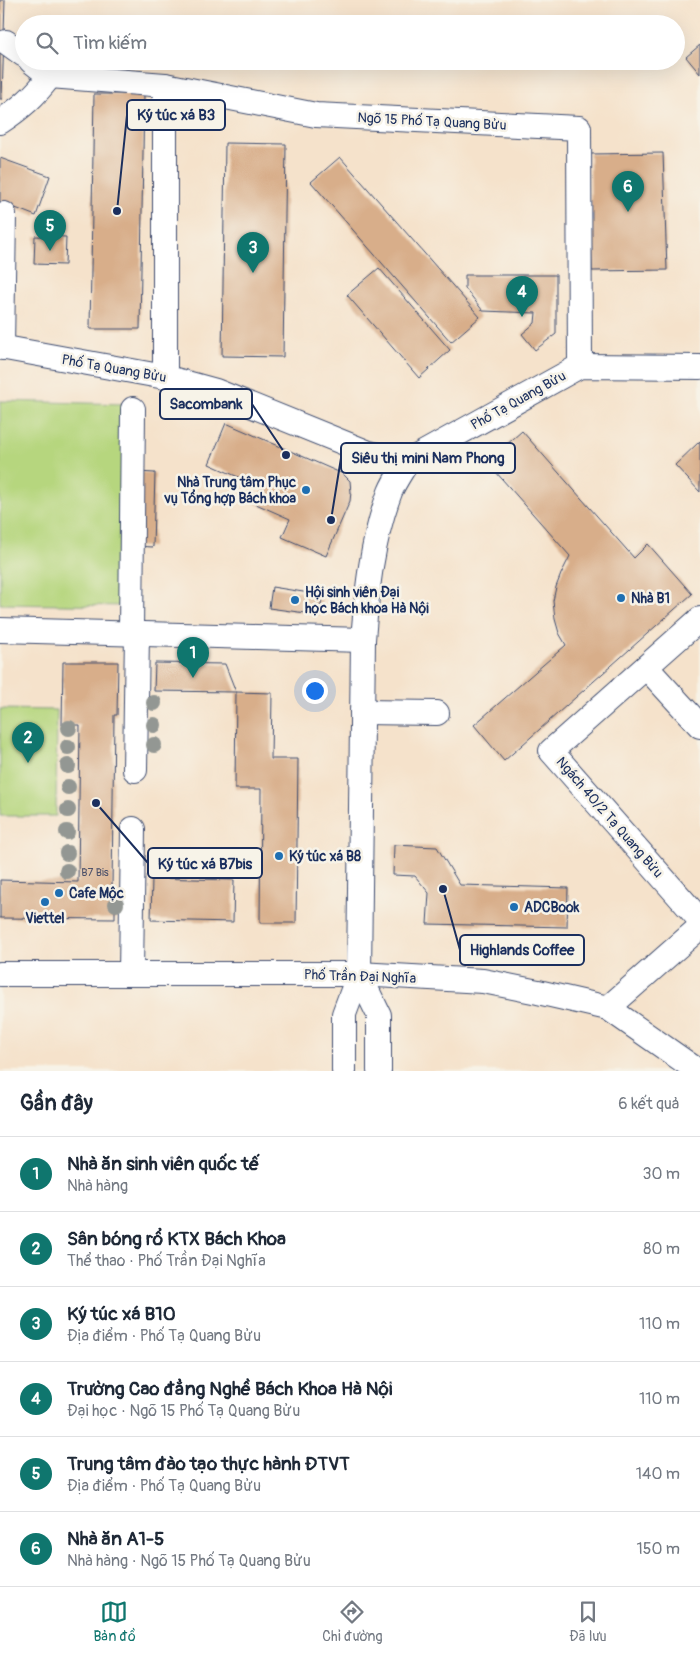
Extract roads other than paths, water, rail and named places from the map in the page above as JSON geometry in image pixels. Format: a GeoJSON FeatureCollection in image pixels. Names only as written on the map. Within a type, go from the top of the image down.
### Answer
{"type":"FeatureCollection","features":[{"type":"Feature","properties":{"kind":"street"},"geometry":{"type":"LineString","coordinates":[[0,122],[18,111],[36,95],[50,76],[43,70]]}},
{"type":"Feature","properties":{"kind":"street","name":"Ngõ 15 Phố Tạ Quang Bửu"},"geometry":{"type":"LineString","coordinates":[[50,76],[165,85],[316,115],[579,128],[580,366]]}},
{"type":"Feature","properties":{"kind":"street"},"geometry":{"type":"LineString","coordinates":[[165,85],[165,377]]}},
{"type":"Feature","properties":{"kind":"street"},"geometry":{"type":"LineString","coordinates":[[1,348],[4,214]]}},
{"type":"Feature","properties":{"kind":"street","name":"Phố Tạ Quang Bửu"},"geometry":{"type":"LineString","coordinates":[[1,348],[165,377],[216,391],[369,453],[407,462],[580,366],[700,367]]}},
{"type":"Feature","properties":{"kind":"street"},"geometry":{"type":"LineString","coordinates":[[134,409],[135,770]]}},
{"type":"Feature","properties":{"kind":"street"},"geometry":{"type":"LineString","coordinates":[[344,1071],[344,1014],[359,974],[363,640],[368,585],[375,541],[391,491],[407,462]]}},
{"type":"Feature","properties":{"kind":"street","name":"Ngách 40/2 Tạ Quang Bửu"},"geometry":{"type":"LineString","coordinates":[[698,624],[551,751],[700,920]]}},
{"type":"Feature","properties":{"kind":"street"},"geometry":{"type":"LineString","coordinates":[[0,630],[363,640]]}},
{"type":"Feature","properties":{"kind":"street"},"geometry":{"type":"LineString","coordinates":[[646,667],[700,726]]}},
{"type":"Feature","properties":{"kind":"street"},"geometry":{"type":"LineString","coordinates":[[362,712],[436,713]]}},
{"type":"Feature","properties":{"kind":"street"},"geometry":{"type":"LineString","coordinates":[[130,974],[134,828]]}},
{"type":"Feature","properties":{"kind":"street"},"geometry":{"type":"LineString","coordinates":[[608,1008],[700,927]]}},
{"type":"Feature","properties":{"kind":"street","name":"Phố Trần Đại Nghĩa"},"geometry":{"type":"LineString","coordinates":[[0,974],[359,974],[483,981],[608,1008],[698,1071]]}},
{"type":"Feature","properties":{"kind":"street"},"geometry":{"type":"LineString","coordinates":[[359,974],[380,1015],[379,1071]]}},
{"type":"Feature","properties":{"kind":"place","name":"Ký túc xá B3"},"geometry":{"type":"Point","coordinates":[117,211]}},
{"type":"Feature","properties":{"kind":"place","name":"Nhà ăn A1-5"},"geometry":{"type":"Point","coordinates":[628,212]}},
{"type":"Feature","properties":{"kind":"place","name":"Trung tâm đào tạo thực hành ĐTVT"},"geometry":{"type":"Point","coordinates":[50,251]}},
{"type":"Feature","properties":{"kind":"place","name":"Ký túc xá B10"},"geometry":{"type":"Point","coordinates":[253,273]}},
{"type":"Feature","properties":{"kind":"place","name":"Trường Cao đẳng Nghề Bách Khoa Hà Nội"},"geometry":{"type":"Point","coordinates":[522,317]}},
{"type":"Feature","properties":{"kind":"place","name":"Sacombank"},"geometry":{"type":"Point","coordinates":[286,455]}},
{"type":"Feature","properties":{"kind":"place","name":"Nhà Trung tâm Phục vụ Tổng hợp Bách khoa"},"geometry":{"type":"Point","coordinates":[306,490]}},
{"type":"Feature","properties":{"kind":"place","name":"Siêu thị mini Nam Phong"},"geometry":{"type":"Point","coordinates":[331,520]}},
{"type":"Feature","properties":{"kind":"place","name":"Nhà B1"},"geometry":{"type":"Point","coordinates":[621,598]}},
{"type":"Feature","properties":{"kind":"place","name":"Hội sinh viên Đại học Bách khoa Hà Nội"},"geometry":{"type":"Point","coordinates":[295,600]}},
{"type":"Feature","properties":{"kind":"place","name":"Nhà ăn sinh viên quốc tế"},"geometry":{"type":"Point","coordinates":[193,678]}},
{"type":"Feature","properties":{"kind":"place","name":"Sân bóng rổ KTX Bách Khoa"},"geometry":{"type":"Point","coordinates":[28,763]}},
{"type":"Feature","properties":{"kind":"place","name":"Ký túc xá B7bis"},"geometry":{"type":"Point","coordinates":[96,803]}},
{"type":"Feature","properties":{"kind":"place","name":"Ký túc xá B8"},"geometry":{"type":"Point","coordinates":[279,856]}},
{"type":"Feature","properties":{"kind":"place","name":"Highlands Coffee"},"geometry":{"type":"Point","coordinates":[443,889]}},
{"type":"Feature","properties":{"kind":"place","name":"Cafe Mộc"},"geometry":{"type":"Point","coordinates":[59,893]}},
{"type":"Feature","properties":{"kind":"place","name":"Viettel"},"geometry":{"type":"Point","coordinates":[45,902]}},
{"type":"Feature","properties":{"kind":"place","name":"ADCBook"},"geometry":{"type":"Point","coordinates":[514,907]}}]}
